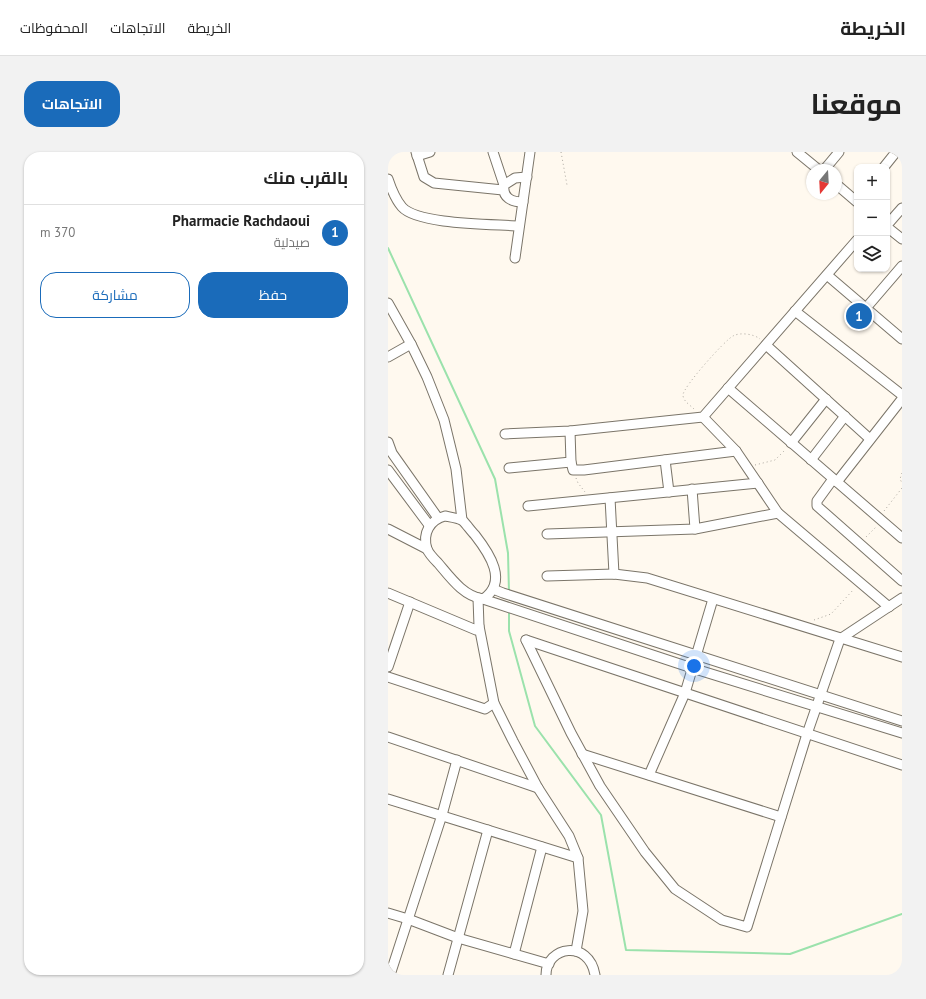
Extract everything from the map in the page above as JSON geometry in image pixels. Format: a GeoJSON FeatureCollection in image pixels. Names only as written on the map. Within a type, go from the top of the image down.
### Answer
{"type":"FeatureCollection","features":[{"type":"Feature","properties":{"kind":"street"},"geometry":{"type":"LineString","coordinates":[[430,152],[417,154],[424,177],[434,183],[503,187],[515,178],[527,177]]}},
{"type":"Feature","properties":{"kind":"street"},"geometry":{"type":"LineString","coordinates":[[493,152],[508,199],[514,202],[523,202]]}},
{"type":"Feature","properties":{"kind":"street"},"geometry":{"type":"LineString","coordinates":[[515,258],[530,152]]}},
{"type":"Feature","properties":{"kind":"street"},"geometry":{"type":"LineString","coordinates":[[798,152],[812,164]]}},
{"type":"Feature","properties":{"kind":"street"},"geometry":{"type":"LineString","coordinates":[[829,164],[839,152]]}},
{"type":"Feature","properties":{"kind":"street"},"geometry":{"type":"LineString","coordinates":[[886,164],[896,152]]}},
{"type":"Feature","properties":{"kind":"street"},"geometry":{"type":"LineString","coordinates":[[388,179],[393,192],[402,207],[411,214],[424,218],[460,222],[520,226]]}},
{"type":"Feature","properties":{"kind":"street"},"geometry":{"type":"LineString","coordinates":[[842,189],[856,200]]}},
{"type":"Feature","properties":{"kind":"street"},"geometry":{"type":"LineString","coordinates":[[890,222],[902,208]]}},
{"type":"Feature","properties":{"kind":"street"},"geometry":{"type":"LineString","coordinates":[[890,229],[902,239]]}},
{"type":"Feature","properties":{"kind":"street"},"geometry":{"type":"LineString","coordinates":[[505,434],[570,431],[703,416],[854,244]]}},
{"type":"Feature","properties":{"kind":"street"},"geometry":{"type":"LineString","coordinates":[[866,308],[902,266]]}},
{"type":"Feature","properties":{"kind":"street"},"geometry":{"type":"LineString","coordinates":[[827,275],[902,339]]}},
{"type":"Feature","properties":{"kind":"street"},"geometry":{"type":"LineString","coordinates":[[388,303],[411,344],[427,377],[444,420],[456,469],[462,520],[481,543],[493,561],[496,578],[493,589],[489,595],[480,598]]}},
{"type":"Feature","properties":{"kind":"street"},"geometry":{"type":"LineString","coordinates":[[795,311],[902,395]]}},
{"type":"Feature","properties":{"kind":"street"},"geometry":{"type":"LineString","coordinates":[[388,357],[411,344]]}},
{"type":"Feature","properties":{"kind":"street"},"geometry":{"type":"LineString","coordinates":[[766,345],[870,439]]}},
{"type":"Feature","properties":{"kind":"street"},"geometry":{"type":"LineString","coordinates":[[728,388],[902,538]]}},
{"type":"Feature","properties":{"kind":"street"},"geometry":{"type":"LineString","coordinates":[[791,443],[826,399]]}},
{"type":"Feature","properties":{"kind":"street"},"geometry":{"type":"LineString","coordinates":[[902,399],[817,501],[817,506],[902,581]]}},
{"type":"Feature","properties":{"kind":"street"},"geometry":{"type":"LineString","coordinates":[[703,416],[736,451],[778,513],[889,607]]}},
{"type":"Feature","properties":{"kind":"street"},"geometry":{"type":"LineString","coordinates":[[811,460],[845,416]]}},
{"type":"Feature","properties":{"kind":"street"},"geometry":{"type":"LineString","coordinates":[[570,431],[572,466]]}},
{"type":"Feature","properties":{"kind":"street"},"geometry":{"type":"LineString","coordinates":[[388,442],[390,455],[438,518]]}},
{"type":"Feature","properties":{"kind":"street"},"geometry":{"type":"LineString","coordinates":[[510,468],[572,466],[584,470],[736,451]]}},
{"type":"Feature","properties":{"kind":"street"},"geometry":{"type":"LineString","coordinates":[[665,460],[669,492]]}},
{"type":"Feature","properties":{"kind":"street"},"geometry":{"type":"LineString","coordinates":[[388,470],[429,525]]}},
{"type":"Feature","properties":{"kind":"street"},"geometry":{"type":"LineString","coordinates":[[528,506],[758,483]]}},
{"type":"Feature","properties":{"kind":"street"},"geometry":{"type":"LineString","coordinates":[[692,490],[695,529]]}},
{"type":"Feature","properties":{"kind":"street"},"geometry":{"type":"LineString","coordinates":[[610,498],[614,574]]}},
{"type":"Feature","properties":{"kind":"street"},"geometry":{"type":"LineString","coordinates":[[547,534],[695,529],[778,513]]}},
{"type":"Feature","properties":{"kind":"street"},"geometry":{"type":"LineString","coordinates":[[427,549],[426,538],[429,525],[438,518],[445,516],[462,520]]}},
{"type":"Feature","properties":{"kind":"street"},"geometry":{"type":"LineString","coordinates":[[388,530],[427,549],[455,583],[472,596],[501,604],[692,668],[902,733]]}},
{"type":"Feature","properties":{"kind":"street"},"geometry":{"type":"LineString","coordinates":[[547,576],[614,574],[647,578],[902,658]]}},
{"type":"Feature","properties":{"kind":"street"},"geometry":{"type":"LineString","coordinates":[[493,589],[503,594],[902,721]]}},
{"type":"Feature","properties":{"kind":"street"},"geometry":{"type":"LineString","coordinates":[[388,593],[476,630],[479,626]]}},
{"type":"Feature","properties":{"kind":"street"},"geometry":{"type":"LineString","coordinates":[[480,598],[479,626],[494,703],[538,788],[568,836],[578,858],[583,911],[576,951]]}},
{"type":"Feature","properties":{"kind":"street"},"geometry":{"type":"LineString","coordinates":[[649,775],[685,693],[713,599]]}},
{"type":"Feature","properties":{"kind":"street"},"geometry":{"type":"LineString","coordinates":[[901,599],[840,639],[807,734],[747,927],[722,920],[675,890],[645,852],[600,786],[582,754],[526,640],[807,734],[902,765]]}},
{"type":"Feature","properties":{"kind":"street"},"geometry":{"type":"LineString","coordinates":[[388,667],[410,602]]}},
{"type":"Feature","properties":{"kind":"street"},"geometry":{"type":"LineString","coordinates":[[388,677],[484,709],[494,703]]}},
{"type":"Feature","properties":{"kind":"street"},"geometry":{"type":"LineString","coordinates":[[388,737],[538,788]]}},
{"type":"Feature","properties":{"kind":"street"},"geometry":{"type":"LineString","coordinates":[[582,754],[782,816]]}},
{"type":"Feature","properties":{"kind":"street"},"geometry":{"type":"LineString","coordinates":[[390,975],[442,816],[457,760]]}},
{"type":"Feature","properties":{"kind":"street"},"geometry":{"type":"LineString","coordinates":[[388,799],[578,858]]}},
{"type":"Feature","properties":{"kind":"street"},"geometry":{"type":"LineString","coordinates":[[448,975],[488,830]]}},
{"type":"Feature","properties":{"kind":"street"},"geometry":{"type":"LineString","coordinates":[[514,954],[542,847]]}},
{"type":"Feature","properties":{"kind":"street"},"geometry":{"type":"LineString","coordinates":[[388,913],[458,938],[549,964]]}},
{"type":"Feature","properties":{"kind":"street"},"geometry":{"type":"LineString","coordinates":[[546,975],[549,964],[560,953],[576,951],[584,954],[590,960],[594,967],[595,975]]}},
{"type":"Feature","properties":{"kind":"path"},"geometry":{"type":"LineString","coordinates":[[561,152],[567,185]]}},
{"type":"Feature","properties":{"kind":"path"},"geometry":{"type":"LineString","coordinates":[[703,416],[686,402],[683,397],[684,390],[693,378],[734,335],[754,335],[766,345]]}},
{"type":"Feature","properties":{"kind":"path"},"geometry":{"type":"LineString","coordinates":[[747,466],[765,464],[775,460],[791,443]]}},
{"type":"Feature","properties":{"kind":"path"},"geometry":{"type":"LineString","coordinates":[[572,466],[578,483],[592,500]]}},
{"type":"Feature","properties":{"kind":"path"},"geometry":{"type":"LineString","coordinates":[[902,473],[900,479],[902,483]]}},
{"type":"Feature","properties":{"kind":"path"},"geometry":{"type":"LineString","coordinates":[[860,544],[902,488]]}},
{"type":"Feature","properties":{"kind":"path"},"geometry":{"type":"LineString","coordinates":[[808,629],[814,620],[831,614],[860,582]]}},
{"type":"Feature","properties":{"kind":"waterway"},"geometry":{"type":"LineString","coordinates":[[388,248],[495,479],[508,553],[509,593]]}},
{"type":"Feature","properties":{"kind":"waterway"},"geometry":{"type":"LineString","coordinates":[[509,611],[509,631],[535,726],[601,815],[626,950],[790,954],[902,914]]}},
{"type":"Feature","properties":{"kind":"place","name":"Pharmacie Rachdaoui"},"geometry":{"type":"Point","coordinates":[859,316]}}]}
